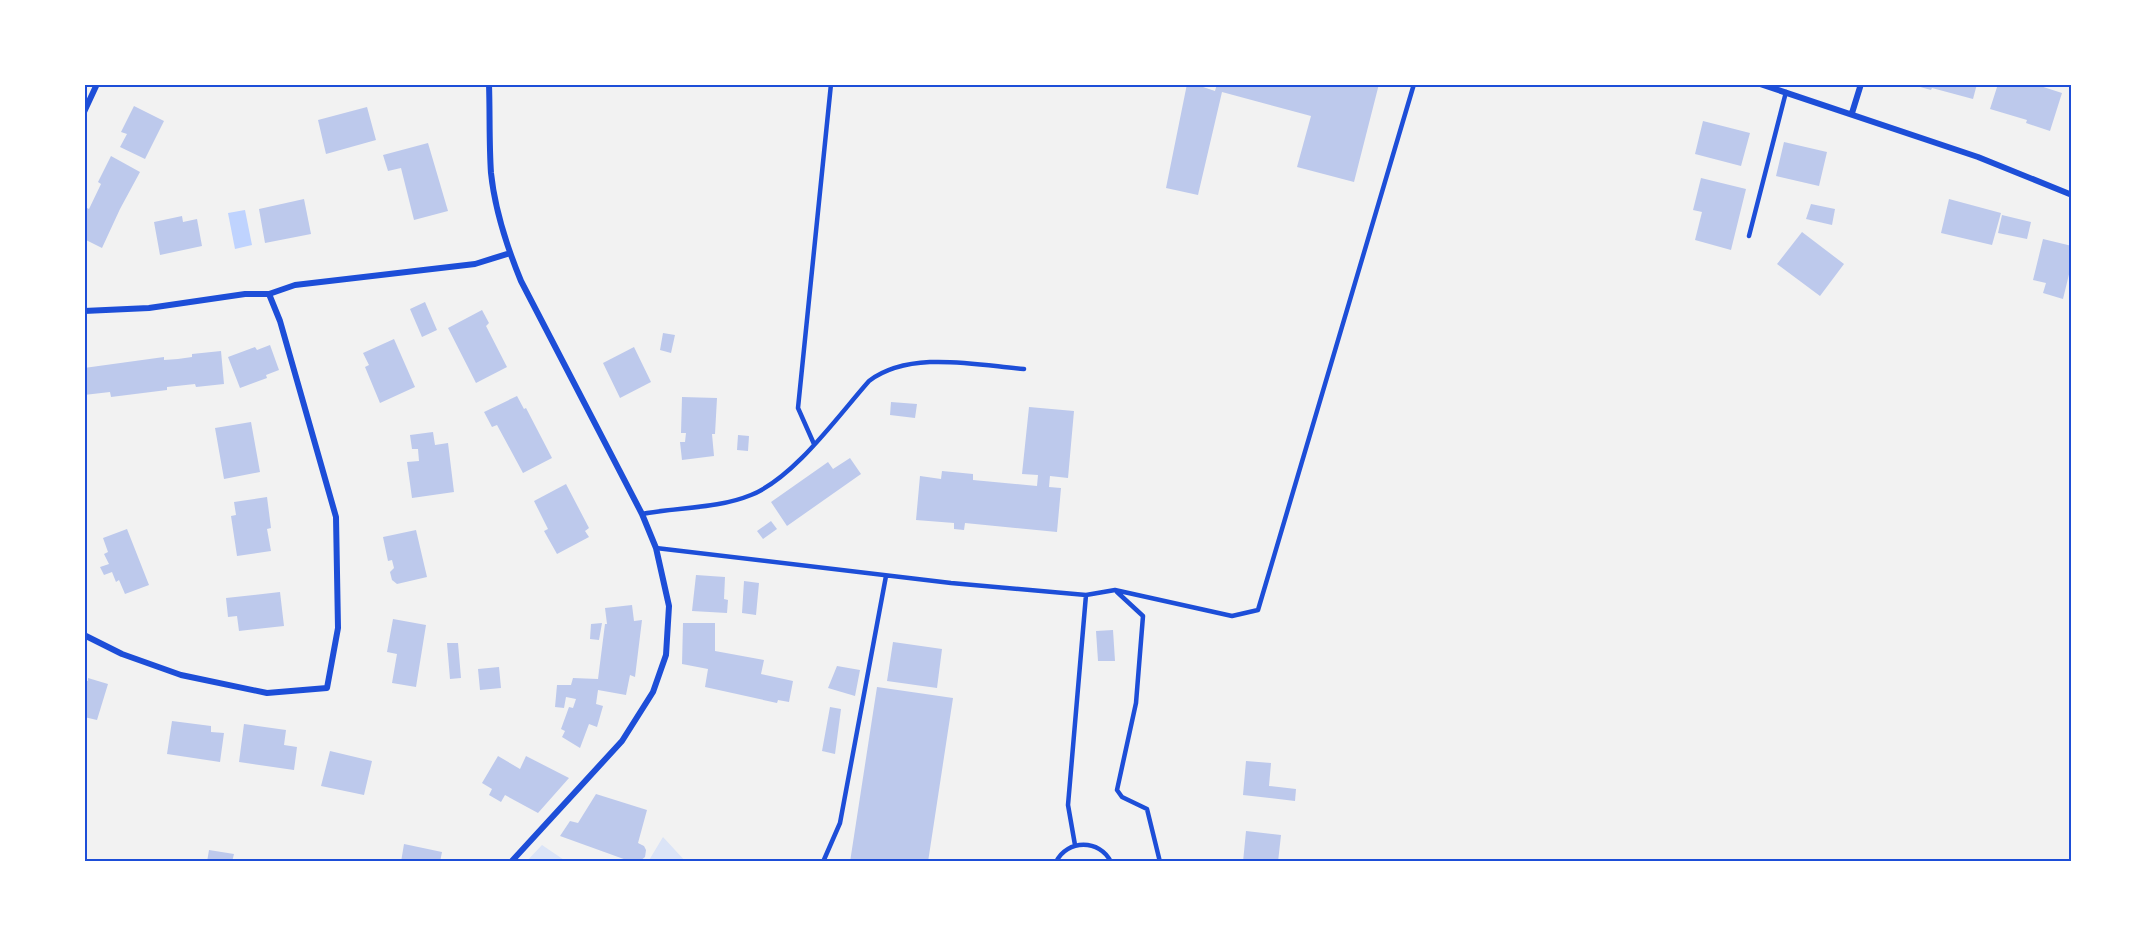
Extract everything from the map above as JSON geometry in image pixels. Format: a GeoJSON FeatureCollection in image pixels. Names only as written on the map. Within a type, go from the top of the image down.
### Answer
{"type":"FeatureCollection","features":[{"type":"Feature","properties":{"kind":"street"},"geometry":{"type":"LineString","coordinates":[[84,112],[97,84]]}},
{"type":"Feature","properties":{"kind":"street"},"geometry":{"type":"LineString","coordinates":[[489,84],[491,172],[495,199],[510,252],[521,282],[642,514],[656,548],[669,606],[666,655],[653,692],[622,741],[512,862]]}},
{"type":"Feature","properties":{"kind":"street"},"geometry":{"type":"LineString","coordinates":[[1760,84],[1978,157],[2072,195]]}},
{"type":"Feature","properties":{"kind":"street"},"geometry":{"type":"LineString","coordinates":[[1852,113],[1861,84]]}},
{"type":"Feature","properties":{"kind":"street"},"geometry":{"type":"LineString","coordinates":[[84,311],[149,308],[245,294],[269,294],[295,285],[475,264],[510,252]]}},
{"type":"Feature","properties":{"kind":"street"},"geometry":{"type":"LineString","coordinates":[[84,635],[122,654],[181,675],[267,693],[327,688],[338,628],[336,517],[280,321],[269,294]]}},
{"type":"Feature","properties":{"kind":"lane"},"geometry":{"type":"LineString","coordinates":[[814,444],[798,408],[831,84]]}},
{"type":"Feature","properties":{"kind":"lane"},"geometry":{"type":"LineString","coordinates":[[656,548],[886,576],[1086,595],[1115,590],[1232,616],[1258,610],[1414,84]]}},
{"type":"Feature","properties":{"kind":"lane"},"geometry":{"type":"LineString","coordinates":[[1749,236],[1786,92]]}},
{"type":"Feature","properties":{"kind":"lane"},"geometry":{"type":"LineString","coordinates":[[642,514],[725,502],[752,495],[776,481],[814,444],[869,381],[880,372],[927,361],[1024,369]]}},
{"type":"Feature","properties":{"kind":"lane"},"geometry":{"type":"LineString","coordinates":[[823,862],[840,823],[886,576]]}},
{"type":"Feature","properties":{"kind":"lane"},"geometry":{"type":"LineString","coordinates":[[1115,590],[1143,616],[1136,703],[1117,789],[1122,797],[1147,809],[1160,862]]}},
{"type":"Feature","properties":{"kind":"lane"},"geometry":{"type":"LineString","coordinates":[[1075,845],[1068,806],[1086,595]]}},
{"type":"Feature","properties":{"kind":"lane"},"geometry":{"type":"LineString","coordinates":[[1056,862],[1065,850],[1075,845],[1094,846],[1102,851],[1111,862]]}},
{"type":"Feature","properties":{"kind":"shaded area"},"geometry":{"type":"Polygon","coordinates":[[[663,837],[686,862],[648,862],[663,837]]]}},
{"type":"Feature","properties":{"kind":"shaded area"},"geometry":{"type":"Polygon","coordinates":[[[542,845],[567,862],[526,862],[542,845]]]}},
{"type":"Feature","properties":{"kind":"water"},"geometry":{"type":"Polygon","coordinates":[[[245,210],[252,245],[235,249],[228,213],[245,210]]]}},
{"type":"Feature","properties":{"kind":"building"},"geometry":{"type":"Polygon","coordinates":[[[1187,84],[1215,91],[1217,84],[1379,84],[1354,182],[1297,167],[1311,116],[1222,92],[1198,195],[1166,188],[1187,84]]]}},
{"type":"Feature","properties":{"kind":"building"},"geometry":{"type":"Polygon","coordinates":[[[1977,84],[1973,99],[1913,85],[1977,84]]]}},
{"type":"Feature","properties":{"kind":"building"},"geometry":{"type":"Polygon","coordinates":[[[1998,84],[2034,84],[2062,93],[2050,131],[2026,123],[2027,120],[1990,109],[1998,84]]]}},
{"type":"Feature","properties":{"kind":"building"},"geometry":{"type":"Polygon","coordinates":[[[134,106],[164,121],[145,159],[120,147],[127,134],[121,132],[134,106]]]}},
{"type":"Feature","properties":{"kind":"building"},"geometry":{"type":"Polygon","coordinates":[[[367,107],[376,140],[326,154],[318,120],[367,107]]]}},
{"type":"Feature","properties":{"kind":"building"},"geometry":{"type":"Polygon","coordinates":[[[1703,121],[1750,133],[1741,166],[1695,154],[1703,121]]]}},
{"type":"Feature","properties":{"kind":"building"},"geometry":{"type":"Polygon","coordinates":[[[1784,142],[1827,152],[1819,186],[1776,176],[1784,142]]]}},
{"type":"Feature","properties":{"kind":"building"},"geometry":{"type":"Polygon","coordinates":[[[428,143],[448,211],[414,220],[401,168],[388,171],[383,155],[428,143]]]}},
{"type":"Feature","properties":{"kind":"building"},"geometry":{"type":"Polygon","coordinates":[[[111,156],[140,172],[102,248],[84,239],[84,209],[85,207],[89,209],[101,184],[98,182],[111,156]]]}},
{"type":"Feature","properties":{"kind":"building"},"geometry":{"type":"Polygon","coordinates":[[[1701,178],[1746,189],[1731,250],[1695,240],[1702,212],[1693,210],[1701,178]]]}},
{"type":"Feature","properties":{"kind":"building"},"geometry":{"type":"Polygon","coordinates":[[[304,199],[311,234],[265,243],[259,209],[304,199]]]}},
{"type":"Feature","properties":{"kind":"building"},"geometry":{"type":"Polygon","coordinates":[[[1949,199],[2001,213],[1992,245],[1941,233],[1949,199]]]}},
{"type":"Feature","properties":{"kind":"building"},"geometry":{"type":"Polygon","coordinates":[[[1811,204],[1835,209],[1832,225],[1806,219],[1811,204]]]}},
{"type":"Feature","properties":{"kind":"building"},"geometry":{"type":"Polygon","coordinates":[[[2002,215],[2031,222],[2027,239],[1998,233],[2002,215]]]}},
{"type":"Feature","properties":{"kind":"building"},"geometry":{"type":"Polygon","coordinates":[[[182,216],[183,222],[197,219],[202,246],[160,255],[154,222],[182,216]]]}},
{"type":"Feature","properties":{"kind":"building"},"geometry":{"type":"Polygon","coordinates":[[[1802,232],[1844,264],[1820,296],[1777,264],[1802,232]]]}},
{"type":"Feature","properties":{"kind":"building"},"geometry":{"type":"Polygon","coordinates":[[[2043,239],[2072,246],[2072,262],[2063,299],[2043,293],[2046,283],[2033,280],[2043,239]]]}},
{"type":"Feature","properties":{"kind":"building"},"geometry":{"type":"Polygon","coordinates":[[[425,302],[437,330],[422,337],[410,309],[425,302]]]}},
{"type":"Feature","properties":{"kind":"building"},"geometry":{"type":"Polygon","coordinates":[[[482,310],[489,323],[486,326],[507,367],[476,383],[448,328],[482,310]]]}},
{"type":"Feature","properties":{"kind":"building"},"geometry":{"type":"Polygon","coordinates":[[[663,333],[675,335],[671,353],[660,350],[663,333]]]}},
{"type":"Feature","properties":{"kind":"building"},"geometry":{"type":"Polygon","coordinates":[[[394,339],[415,387],[380,403],[365,367],[369,365],[363,353],[394,339]]]}},
{"type":"Feature","properties":{"kind":"building"},"geometry":{"type":"Polygon","coordinates":[[[270,345],[279,370],[266,375],[267,378],[240,388],[228,357],[255,347],[257,350],[270,345]]]}},
{"type":"Feature","properties":{"kind":"building"},"geometry":{"type":"Polygon","coordinates":[[[634,347],[651,382],[620,398],[603,363],[634,347]]]}},
{"type":"Feature","properties":{"kind":"building"},"geometry":{"type":"Polygon","coordinates":[[[221,351],[224,384],[167,387],[167,390],[111,397],[110,392],[84,395],[84,368],[164,357],[164,360],[178,359],[192,357],[192,354],[221,351]]]}},
{"type":"Feature","properties":{"kind":"building"},"geometry":{"type":"Polygon","coordinates":[[[517,396],[524,409],[526,408],[552,458],[523,473],[497,425],[492,427],[484,412],[517,396]]]}},
{"type":"Feature","properties":{"kind":"building"},"geometry":{"type":"Polygon","coordinates":[[[682,397],[717,398],[715,434],[712,434],[714,456],[682,460],[680,442],[685,442],[686,433],[681,433],[682,397]]]}},
{"type":"Feature","properties":{"kind":"building"},"geometry":{"type":"Polygon","coordinates":[[[891,402],[917,404],[915,418],[890,415],[891,402]]]}},
{"type":"Feature","properties":{"kind":"building"},"geometry":{"type":"Polygon","coordinates":[[[1029,407],[1074,411],[1068,478],[1050,476],[1049,487],[1061,488],[1057,532],[965,523],[964,530],[954,529],[954,523],[916,520],[920,476],[941,479],[942,471],[973,474],[973,480],[1037,486],[1038,475],[1022,474],[1029,407]]]}},
{"type":"Feature","properties":{"kind":"building"},"geometry":{"type":"Polygon","coordinates":[[[251,422],[260,472],[224,479],[215,428],[251,422]]]}},
{"type":"Feature","properties":{"kind":"building"},"geometry":{"type":"Polygon","coordinates":[[[433,432],[435,445],[448,443],[454,492],[412,498],[407,462],[419,461],[418,449],[412,449],[410,435],[433,432]]]}},
{"type":"Feature","properties":{"kind":"building"},"geometry":{"type":"Polygon","coordinates":[[[738,435],[749,436],[748,451],[737,450],[738,435]]]}},
{"type":"Feature","properties":{"kind":"building"},"geometry":{"type":"Polygon","coordinates":[[[850,458],[861,474],[787,526],[771,502],[828,462],[833,469],[850,458]]]}},
{"type":"Feature","properties":{"kind":"building"},"geometry":{"type":"Polygon","coordinates":[[[566,484],[589,528],[585,531],[589,537],[557,554],[544,531],[548,529],[534,501],[566,484]]]}},
{"type":"Feature","properties":{"kind":"building"},"geometry":{"type":"Polygon","coordinates":[[[267,497],[271,528],[267,529],[271,551],[237,556],[231,516],[236,515],[234,502],[267,497]]]}},
{"type":"Feature","properties":{"kind":"building"},"geometry":{"type":"Polygon","coordinates":[[[771,521],[777,529],[763,539],[757,531],[771,521]]]}},
{"type":"Feature","properties":{"kind":"building"},"geometry":{"type":"Polygon","coordinates":[[[127,529],[149,585],[125,594],[119,580],[116,582],[112,572],[104,575],[100,567],[109,564],[104,554],[108,552],[103,538],[127,529]]]}},
{"type":"Feature","properties":{"kind":"building"},"geometry":{"type":"Polygon","coordinates":[[[416,530],[427,577],[397,584],[392,580],[390,572],[394,568],[392,560],[388,561],[383,537],[416,530]]]}},
{"type":"Feature","properties":{"kind":"building"},"geometry":{"type":"Polygon","coordinates":[[[696,575],[725,577],[724,599],[728,600],[727,613],[692,611],[696,575]]]}},
{"type":"Feature","properties":{"kind":"building"},"geometry":{"type":"Polygon","coordinates":[[[744,581],[759,583],[756,615],[742,613],[744,581]]]}},
{"type":"Feature","properties":{"kind":"building"},"geometry":{"type":"Polygon","coordinates":[[[280,592],[284,626],[239,631],[237,616],[228,617],[226,598],[280,592]]]}},
{"type":"Feature","properties":{"kind":"building"},"geometry":{"type":"Polygon","coordinates":[[[632,605],[634,621],[642,620],[635,677],[630,675],[626,695],[598,690],[596,704],[603,706],[597,727],[589,724],[580,748],[562,737],[565,731],[561,729],[569,707],[573,708],[576,699],[566,697],[564,708],[555,707],[557,685],[571,685],[573,678],[598,679],[605,624],[607,624],[605,608],[632,605]]]}},
{"type":"Feature","properties":{"kind":"building"},"geometry":{"type":"Polygon","coordinates":[[[393,619],[426,625],[416,687],[392,683],[397,654],[387,652],[393,619]]]}},
{"type":"Feature","properties":{"kind":"building"},"geometry":{"type":"Polygon","coordinates":[[[602,623],[599,640],[590,639],[591,624],[602,623]]]}},
{"type":"Feature","properties":{"kind":"building"},"geometry":{"type":"Polygon","coordinates":[[[683,623],[715,623],[715,651],[764,660],[761,674],[793,681],[789,702],[778,700],[777,703],[705,687],[708,669],[682,664],[683,623]]]}},
{"type":"Feature","properties":{"kind":"building"},"geometry":{"type":"Polygon","coordinates":[[[1113,630],[1115,661],[1098,661],[1096,631],[1113,630]]]}},
{"type":"Feature","properties":{"kind":"building"},"geometry":{"type":"Polygon","coordinates":[[[893,642],[942,649],[937,688],[887,681],[893,642]]]}},
{"type":"Feature","properties":{"kind":"building"},"geometry":{"type":"Polygon","coordinates":[[[447,643],[458,643],[461,678],[450,679],[447,643]]]}},
{"type":"Feature","properties":{"kind":"building"},"geometry":{"type":"Polygon","coordinates":[[[837,666],[860,670],[855,696],[828,688],[837,666]]]}},
{"type":"Feature","properties":{"kind":"building"},"geometry":{"type":"Polygon","coordinates":[[[499,667],[501,688],[480,690],[478,669],[499,667]]]}},
{"type":"Feature","properties":{"kind":"building"},"geometry":{"type":"Polygon","coordinates":[[[88,678],[108,684],[97,720],[84,717],[84,680],[88,681],[88,678]]]}},
{"type":"Feature","properties":{"kind":"building"},"geometry":{"type":"Polygon","coordinates":[[[877,687],[953,698],[928,862],[850,862],[877,687]]]}},
{"type":"Feature","properties":{"kind":"building"},"geometry":{"type":"Polygon","coordinates":[[[830,707],[841,709],[835,754],[822,751],[830,707]]]}},
{"type":"Feature","properties":{"kind":"building"},"geometry":{"type":"Polygon","coordinates":[[[172,721],[211,726],[211,732],[224,733],[220,762],[167,754],[172,721]]]}},
{"type":"Feature","properties":{"kind":"building"},"geometry":{"type":"Polygon","coordinates":[[[244,724],[286,730],[284,745],[297,747],[294,770],[239,762],[244,724]]]}},
{"type":"Feature","properties":{"kind":"building"},"geometry":{"type":"Polygon","coordinates":[[[330,751],[372,761],[364,795],[321,786],[330,751]]]}},
{"type":"Feature","properties":{"kind":"building"},"geometry":{"type":"Polygon","coordinates":[[[498,756],[520,769],[526,756],[569,778],[538,813],[505,795],[501,802],[489,795],[492,789],[482,783],[498,756]]]}},
{"type":"Feature","properties":{"kind":"building"},"geometry":{"type":"Polygon","coordinates":[[[1246,761],[1271,763],[1269,786],[1296,789],[1295,801],[1243,795],[1246,761]]]}},
{"type":"Feature","properties":{"kind":"building"},"geometry":{"type":"Polygon","coordinates":[[[596,794],[647,810],[638,843],[646,850],[645,857],[640,861],[642,862],[632,862],[560,836],[570,821],[578,823],[596,794]]]}},
{"type":"Feature","properties":{"kind":"building"},"geometry":{"type":"Polygon","coordinates":[[[1246,831],[1281,835],[1278,862],[1243,862],[1246,831]]]}},
{"type":"Feature","properties":{"kind":"building"},"geometry":{"type":"Polygon","coordinates":[[[404,844],[442,852],[440,862],[401,862],[404,844]]]}},
{"type":"Feature","properties":{"kind":"building"},"geometry":{"type":"Polygon","coordinates":[[[209,850],[234,854],[232,862],[207,862],[209,850]]]}}]}
